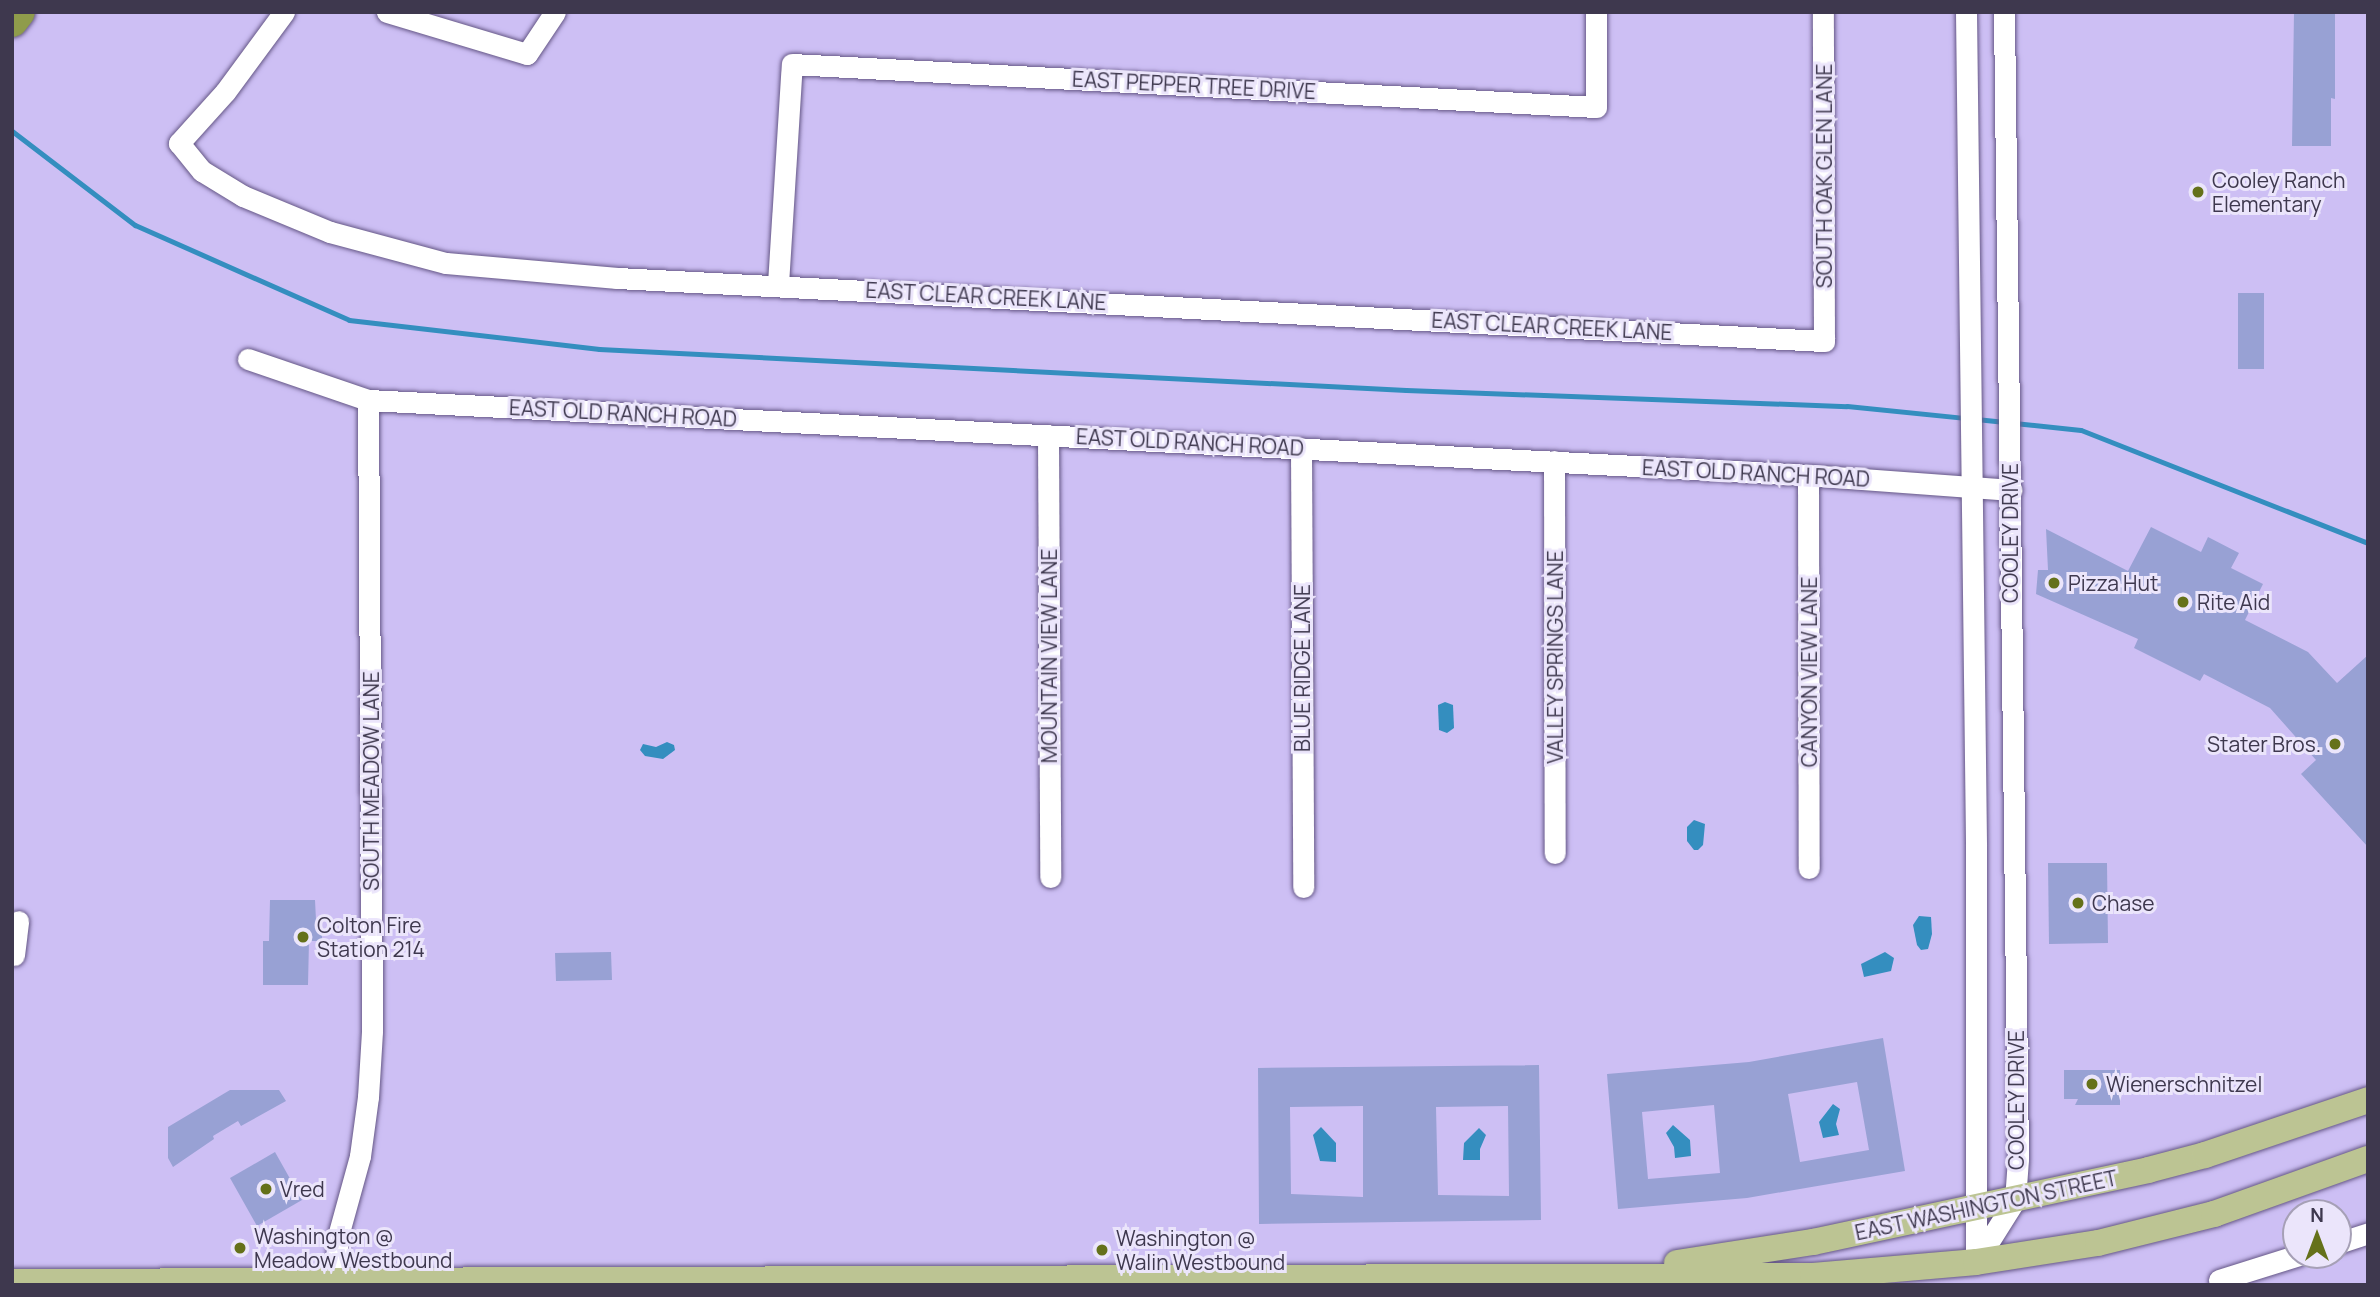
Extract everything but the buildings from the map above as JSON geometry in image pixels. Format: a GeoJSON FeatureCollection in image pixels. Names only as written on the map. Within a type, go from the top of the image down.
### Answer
{"type":"FeatureCollection","features":[{"type":"Feature","properties":{"kind":"highway"},"geometry":{"type":"LineString","coordinates":[[12,21],[19,12]]}},
{"type":"Feature","properties":{"kind":"main road","name":"EAST WASHINGTON STREET"},"geometry":{"type":"LineString","coordinates":[[1595,1276],[1813,1242],[1976,1209],[2205,1155],[2368,1100]]}},
{"type":"Feature","properties":{"kind":"main road","name":"EAST WASHINGTON STREET"},"geometry":{"type":"LineString","coordinates":[[12,1282],[1167,1281],[1813,1276],[1976,1262],[2098,1243],[2214,1214],[2368,1159]]}},
{"type":"Feature","properties":{"kind":"main road"},"geometry":{"type":"LineString","coordinates":[[1955,1285],[1976,1262]]}},
{"type":"Feature","properties":{"kind":"main road"},"geometry":{"type":"LineString","coordinates":[[1705,1276],[1734,1285]]}},
{"type":"Feature","properties":{"kind":"street","name":"EAST CLEAR CREEK LANE"},"geometry":{"type":"LineString","coordinates":[[284,12],[226,92],[179,143],[202,171],[268,207],[330,232],[446,263],[617,278],[778,284],[1824,341]]}},
{"type":"Feature","properties":{"kind":"street"},"geometry":{"type":"LineString","coordinates":[[387,12],[527,54],[555,12]]}},
{"type":"Feature","properties":{"kind":"street","name":"EAST PEPPER TREE DRIVE"},"geometry":{"type":"LineString","coordinates":[[778,284],[792,64],[1596,107],[1596,12]]}},
{"type":"Feature","properties":{"kind":"street","name":"SOUTH OAK GLEN LANE"},"geometry":{"type":"LineString","coordinates":[[1823,12],[1824,341]]}},
{"type":"Feature","properties":{"kind":"street","name":"COOLEY DRIVE"},"geometry":{"type":"LineString","coordinates":[[1966,12],[1972,310],[1976,1262]]}},
{"type":"Feature","properties":{"kind":"street","name":"COOLEY DRIVE"},"geometry":{"type":"LineString","coordinates":[[1976,1262],[2015,1200],[2018,1158],[2004,12]]}},
{"type":"Feature","properties":{"kind":"street"},"geometry":{"type":"LineString","coordinates":[[1972,310],[2007,310]]}},
{"type":"Feature","properties":{"kind":"street","name":"EAST OLD RANCH ROAD"},"geometry":{"type":"LineString","coordinates":[[248,359],[368,400],[1554,461],[1808,475],[2011,490]]}},
{"type":"Feature","properties":{"kind":"street","name":"SOUTH MEADOW LANE"},"geometry":{"type":"LineString","coordinates":[[335,1283],[338,1236],[360,1156],[368,1097],[372,1031],[368,400]]}},
{"type":"Feature","properties":{"kind":"street","name":"MOUNTAIN VIEW LANE"},"geometry":{"type":"LineString","coordinates":[[1048,435],[1050,877]]}},
{"type":"Feature","properties":{"kind":"street","name":"BLUE RIDGE LANE"},"geometry":{"type":"LineString","coordinates":[[1301,448],[1303,887]]}},
{"type":"Feature","properties":{"kind":"street","name":"VALLEY SPRINGS LANE"},"geometry":{"type":"LineString","coordinates":[[1554,461],[1555,853]]}},
{"type":"Feature","properties":{"kind":"street","name":"CANYON VIEW LANE"},"geometry":{"type":"LineString","coordinates":[[1808,475],[1809,868]]}},
{"type":"Feature","properties":{"kind":"street"},"geometry":{"type":"LineString","coordinates":[[1974,650],[2010,649]]}},
{"type":"Feature","properties":{"kind":"street"},"geometry":{"type":"LineString","coordinates":[[1976,845],[2014,845]]}},
{"type":"Feature","properties":{"kind":"street"},"geometry":{"type":"LineString","coordinates":[[14,955],[18,922]]}},
{"type":"Feature","properties":{"kind":"street"},"geometry":{"type":"LineString","coordinates":[[2219,1280],[2282,1260]]}},
{"type":"Feature","properties":{"kind":"water"},"geometry":{"type":"Polygon","coordinates":[[[1445,702],[1453,705],[1454,728],[1447,733],[1439,730],[1438,705],[1445,702]]]}},
{"type":"Feature","properties":{"kind":"water"},"geometry":{"type":"Polygon","coordinates":[[[667,742],[674,745],[675,750],[663,759],[645,756],[640,750],[643,744],[656,747],[667,742]]]}},
{"type":"Feature","properties":{"kind":"water"},"geometry":{"type":"Polygon","coordinates":[[[1694,820],[1705,824],[1703,845],[1698,850],[1694,850],[1687,841],[1687,827],[1694,820]]]}},
{"type":"Feature","properties":{"kind":"water"},"geometry":{"type":"Polygon","coordinates":[[[1919,916],[1931,917],[1932,934],[1928,949],[1921,950],[1917,945],[1913,925],[1919,916]]]}},
{"type":"Feature","properties":{"kind":"water"},"geometry":{"type":"Polygon","coordinates":[[[1885,952],[1894,958],[1891,971],[1864,977],[1861,964],[1885,952]]]}},
{"type":"Feature","properties":{"kind":"water"},"geometry":{"type":"Polygon","coordinates":[[[1833,1104],[1840,1109],[1836,1124],[1839,1135],[1823,1138],[1819,1122],[1833,1104]]]}},
{"type":"Feature","properties":{"kind":"water"},"geometry":{"type":"Polygon","coordinates":[[[1673,1125],[1690,1140],[1691,1156],[1675,1158],[1674,1147],[1666,1133],[1673,1125]]]}},
{"type":"Feature","properties":{"kind":"water"},"geometry":{"type":"Polygon","coordinates":[[[1321,1127],[1336,1143],[1336,1162],[1320,1161],[1313,1135],[1321,1127]]]}},
{"type":"Feature","properties":{"kind":"water"},"geometry":{"type":"Polygon","coordinates":[[[1479,1128],[1486,1135],[1480,1149],[1480,1160],[1463,1160],[1464,1143],[1479,1128]]]}},
{"type":"Feature","properties":{"kind":"waterway"},"geometry":{"type":"LineString","coordinates":[[12,131],[135,225],[349,320],[599,349],[1406,390],[1847,406],[1966,418]]}},
{"type":"Feature","properties":{"kind":"waterway"},"geometry":{"type":"LineString","coordinates":[[1976,419],[2005,422]]}},
{"type":"Feature","properties":{"kind":"waterway"},"geometry":{"type":"LineString","coordinates":[[2014,423],[2081,430],[2368,543]]}},
{"type":"Feature","properties":{"kind":"place","name":"Cooley Ranch Elementary"},"geometry":{"type":"Point","coordinates":[2198,192]}},
{"type":"Feature","properties":{"kind":"place","name":"Pizza Hut"},"geometry":{"type":"Point","coordinates":[2054,583]}},
{"type":"Feature","properties":{"kind":"place","name":"Rite Aid"},"geometry":{"type":"Point","coordinates":[2183,602]}},
{"type":"Feature","properties":{"kind":"place","name":"Stater Bros."},"geometry":{"type":"Point","coordinates":[2335,744]}},
{"type":"Feature","properties":{"kind":"place","name":"Chase"},"geometry":{"type":"Point","coordinates":[2078,903]}},
{"type":"Feature","properties":{"kind":"place","name":"Colton Fire Station 214"},"geometry":{"type":"Point","coordinates":[303,937]}},
{"type":"Feature","properties":{"kind":"place","name":"Wienerschnitzel"},"geometry":{"type":"Point","coordinates":[2092,1084]}},
{"type":"Feature","properties":{"kind":"place","name":"Vred"},"geometry":{"type":"Point","coordinates":[266,1189]}},
{"type":"Feature","properties":{"kind":"place","name":"Washington @ Meadow Westbound"},"geometry":{"type":"Point","coordinates":[240,1248]}},
{"type":"Feature","properties":{"kind":"place","name":"Washington @ Walin Westbound"},"geometry":{"type":"Point","coordinates":[1102,1250]}}]}
